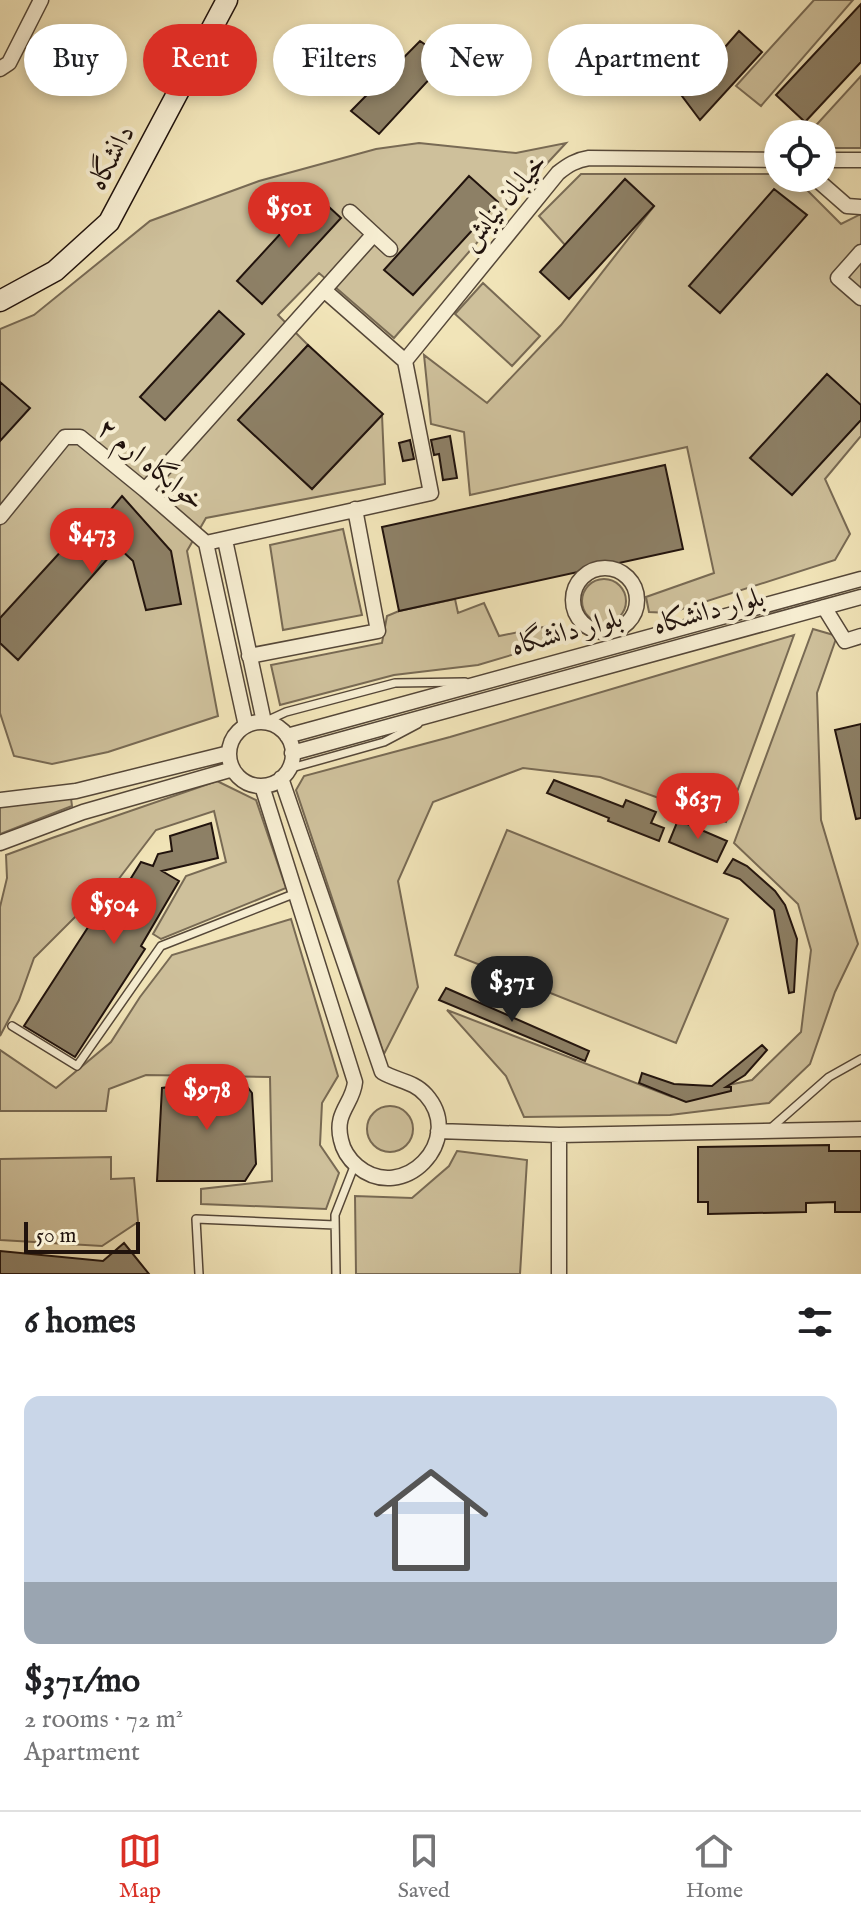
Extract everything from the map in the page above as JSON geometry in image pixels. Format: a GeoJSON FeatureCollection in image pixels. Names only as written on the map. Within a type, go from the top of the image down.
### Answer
{"type":"FeatureCollection","features":[{"type":"Feature","properties":{"kind":"street"},"geometry":{"type":"LineString","coordinates":[[0,69],[9,63],[41,0]]}},
{"type":"Feature","properties":{"kind":"street","name":"دانشگاه"},"geometry":{"type":"LineString","coordinates":[[0,301],[55,271],[109,222],[227,0]]}},
{"type":"Feature","properties":{"kind":"street","name":"خیابان نیایش"},"geometry":{"type":"LineString","coordinates":[[405,361],[567,165],[589,158],[764,160]]}},
{"type":"Feature","properties":{"kind":"street"},"geometry":{"type":"LineString","coordinates":[[836,160],[861,160]]}},
{"type":"Feature","properties":{"kind":"street"},"geometry":{"type":"LineString","coordinates":[[831,192],[847,206],[861,207]]}},
{"type":"Feature","properties":{"kind":"street"},"geometry":{"type":"LineString","coordinates":[[350,212],[390,249]]}},
{"type":"Feature","properties":{"kind":"street"},"geometry":{"type":"LineString","coordinates":[[145,490],[374,234]]}},
{"type":"Feature","properties":{"kind":"street"},"geometry":{"type":"LineString","coordinates":[[861,252],[838,278],[861,298]]}},
{"type":"Feature","properties":{"kind":"street"},"geometry":{"type":"LineString","coordinates":[[246,726],[206,543],[431,493],[405,361],[324,290]]}},
{"type":"Feature","properties":{"kind":"street","name":"خوابگاه ارم ۲"},"geometry":{"type":"LineString","coordinates":[[0,517],[65,437],[80,437],[206,543]]}},
{"type":"Feature","properties":{"kind":"street"},"geometry":{"type":"LineString","coordinates":[[249,656],[378,631],[355,509]]}},
{"type":"Feature","properties":{"kind":"street"},"geometry":{"type":"LineString","coordinates":[[225,540],[264,722]]}},
{"type":"Feature","properties":{"kind":"street"},"geometry":{"type":"LineString","coordinates":[[610,568],[621,572],[636,588],[638,599],[631,620],[623,628],[612,632],[602,633],[584,625],[574,608],[573,597],[581,579],[598,569],[610,568]]}},
{"type":"Feature","properties":{"kind":"street","name":"بلوار دانشگاه"},"geometry":{"type":"LineString","coordinates":[[287,736],[861,579]]}},
{"type":"Feature","properties":{"kind":"street","name":"بلوار دانشکاه"},"geometry":{"type":"LineString","coordinates":[[292,753],[861,597]]}},
{"type":"Feature","properties":{"kind":"street"},"geometry":{"type":"LineString","coordinates":[[824,607],[845,641],[861,636]]}},
{"type":"Feature","properties":{"kind":"street"},"geometry":{"type":"LineString","coordinates":[[264,722],[273,724],[287,736],[292,753],[285,773],[269,785],[262,786],[245,782],[238,776],[229,753],[234,738],[246,726],[264,722]]}},
{"type":"Feature","properties":{"kind":"street"},"geometry":{"type":"LineString","coordinates":[[0,800],[76,791],[229,753]]}},
{"type":"Feature","properties":{"kind":"street"},"geometry":{"type":"LineString","coordinates":[[0,843],[83,812],[233,769]]}},
{"type":"Feature","properties":{"kind":"street"},"geometry":{"type":"LineString","coordinates":[[262,786],[355,1082],[354,1092],[341,1114],[339,1127],[345,1152],[362,1170],[374,1176],[400,1177],[422,1165],[431,1155],[438,1131],[437,1118],[426,1095],[416,1086],[382,1072],[285,773]]}},
{"type":"Feature","properties":{"kind":"street"},"geometry":{"type":"LineString","coordinates":[[76,791],[83,812]]}},
{"type":"Feature","properties":{"kind":"street"},"geometry":{"type":"LineString","coordinates":[[438,1131],[559,1135],[861,1129]]}},
{"type":"Feature","properties":{"kind":"street"},"geometry":{"type":"LineString","coordinates":[[559,1135],[559,1274]]}},
{"type":"Feature","properties":{"kind":"lane"},"geometry":{"type":"LineString","coordinates":[[264,722],[286,712],[395,683],[483,682]]}},
{"type":"Feature","properties":{"kind":"lane"},"geometry":{"type":"LineString","coordinates":[[285,773],[384,742],[439,713]]}},
{"type":"Feature","properties":{"kind":"lane"},"geometry":{"type":"LineString","coordinates":[[12,1026],[77,1066],[161,946],[296,893]]}},
{"type":"Feature","properties":{"kind":"lane"},"geometry":{"type":"LineString","coordinates":[[767,1132],[829,1077],[861,1059]]}},
{"type":"Feature","properties":{"kind":"lane"},"geometry":{"type":"LineString","coordinates":[[336,1274],[335,1215],[355,1164]]}},
{"type":"Feature","properties":{"kind":"lane"},"geometry":{"type":"LineString","coordinates":[[199,1274],[196,1219],[335,1225]]}},
{"type":"Feature","properties":{"kind":"shaded area"},"geometry":{"type":"Polygon","coordinates":[[[814,0],[853,0],[761,106],[736,86],[814,0]]]}},
{"type":"Feature","properties":{"kind":"shaded area"},"geometry":{"type":"Polygon","coordinates":[[[861,76],[861,148],[836,148],[836,120],[821,120],[861,76]]]}},
{"type":"Feature","properties":{"kind":"shaded area"},"geometry":{"type":"Polygon","coordinates":[[[419,143],[516,153],[566,143],[394,338],[319,273],[278,315],[308,345],[239,420],[312,489],[382,415],[385,484],[206,518],[187,551],[218,716],[108,752],[52,764],[14,756],[0,713],[0,329],[34,315],[150,221],[259,181],[376,149],[419,143]]]}},
{"type":"Feature","properties":{"kind":"shaded area"},"geometry":{"type":"Polygon","coordinates":[[[581,174],[764,174],[764,192],[809,192],[841,224],[861,214],[861,436],[825,479],[850,534],[835,560],[670,613],[649,612],[646,597],[714,573],[687,447],[470,495],[464,432],[431,424],[424,355],[487,403],[561,325],[654,206],[625,179],[565,245],[539,216],[581,174]]]}},
{"type":"Feature","properties":{"kind":"shaded area"},"geometry":{"type":"Polygon","coordinates":[[[483,283],[540,336],[512,366],[455,314],[483,283]]]}},
{"type":"Feature","properties":{"kind":"shaded area"},"geometry":{"type":"Polygon","coordinates":[[[343,529],[362,615],[283,630],[270,545],[343,529]]]}},
{"type":"Feature","properties":{"kind":"shaded area"},"geometry":{"type":"Polygon","coordinates":[[[604,579],[620,585],[626,601],[620,617],[604,623],[588,617],[582,601],[588,585],[604,579]]]}},
{"type":"Feature","properties":{"kind":"shaded area"},"geometry":{"type":"Polygon","coordinates":[[[455,599],[458,613],[484,603],[499,636],[563,623],[562,640],[478,665],[394,675],[280,705],[271,665],[382,643],[387,616],[455,599]]]}},
{"type":"Feature","properties":{"kind":"shaded area"},"geometry":{"type":"Polygon","coordinates":[[[813,629],[837,636],[817,693],[821,820],[858,944],[835,992],[810,1064],[769,1103],[670,1115],[524,1117],[506,1076],[447,1010],[672,1097],[752,1080],[801,1032],[811,950],[798,904],[734,843],[813,629]]]}},
{"type":"Feature","properties":{"kind":"shaded area"},"geometry":{"type":"Polygon","coordinates":[[[794,635],[726,822],[600,777],[523,768],[433,802],[398,881],[418,987],[384,1054],[296,790],[304,776],[450,737],[794,635]]]}},
{"type":"Feature","properties":{"kind":"shaded area"},"geometry":{"type":"Polygon","coordinates":[[[217,781],[256,800],[286,888],[161,939],[153,934],[186,876],[226,862],[214,811],[156,830],[105,897],[88,904],[34,958],[19,1000],[0,1036],[0,907],[7,878],[6,855],[217,781]]]}},
{"type":"Feature","properties":{"kind":"shaded area"},"geometry":{"type":"Polygon","coordinates":[[[71,798],[72,806],[0,834],[0,807],[71,798]]]}},
{"type":"Feature","properties":{"kind":"shaded area"},"geometry":{"type":"Polygon","coordinates":[[[507,830],[728,919],[676,1043],[455,955],[507,830]]]}},
{"type":"Feature","properties":{"kind":"shaded area"},"geometry":{"type":"Polygon","coordinates":[[[291,919],[338,1076],[322,1103],[320,1145],[339,1173],[326,1209],[201,1204],[201,1189],[272,1181],[270,1077],[146,1075],[109,1089],[106,1111],[0,1111],[0,1050],[56,1088],[111,1042],[172,955],[291,919]]]}},
{"type":"Feature","properties":{"kind":"shaded area"},"geometry":{"type":"Polygon","coordinates":[[[390,1106],[407,1112],[413,1129],[407,1146],[390,1152],[373,1146],[367,1129],[373,1112],[390,1106]]]}},
{"type":"Feature","properties":{"kind":"shaded area"},"geometry":{"type":"Polygon","coordinates":[[[457,1151],[527,1160],[520,1274],[356,1274],[355,1196],[412,1198],[449,1166],[457,1151]]]}},
{"type":"Feature","properties":{"kind":"shaded area"},"geometry":{"type":"Polygon","coordinates":[[[111,1157],[111,1179],[134,1178],[138,1222],[102,1246],[0,1240],[0,1159],[111,1157]]]}},
{"type":"Feature","properties":{"kind":"building"},"geometry":{"type":"Polygon","coordinates":[[[861,4],[861,62],[807,120],[803,120],[776,95],[861,4]]]}},
{"type":"Feature","properties":{"kind":"building"},"geometry":{"type":"Polygon","coordinates":[[[739,31],[762,52],[728,89],[728,44],[739,31]]]}},
{"type":"Feature","properties":{"kind":"building"},"geometry":{"type":"Polygon","coordinates":[[[421,42],[421,88],[379,134],[351,111],[366,96],[405,96],[405,56],[421,42]]]}},
{"type":"Feature","properties":{"kind":"building"},"geometry":{"type":"Polygon","coordinates":[[[682,96],[722,96],[700,120],[682,96]]]}},
{"type":"Feature","properties":{"kind":"building"},"geometry":{"type":"Polygon","coordinates":[[[469,176],[498,202],[413,295],[384,270],[469,176]]]}},
{"type":"Feature","properties":{"kind":"building"},"geometry":{"type":"Polygon","coordinates":[[[625,179],[654,206],[569,299],[540,272],[625,179]]]}},
{"type":"Feature","properties":{"kind":"building"},"geometry":{"type":"Polygon","coordinates":[[[771,192],[778,192],[807,215],[720,313],[689,286],[771,192]]]}},
{"type":"Feature","properties":{"kind":"building"},"geometry":{"type":"Polygon","coordinates":[[[316,195],[341,218],[262,304],[237,281],[316,195]]]}},
{"type":"Feature","properties":{"kind":"building"},"geometry":{"type":"Polygon","coordinates":[[[219,311],[244,334],[165,420],[140,397],[219,311]]]}},
{"type":"Feature","properties":{"kind":"building"},"geometry":{"type":"Polygon","coordinates":[[[308,345],[383,414],[312,489],[238,420],[308,345]]]}},
{"type":"Feature","properties":{"kind":"building"},"geometry":{"type":"Polygon","coordinates":[[[827,374],[861,405],[861,420],[792,495],[750,458],[827,374]]]}},
{"type":"Feature","properties":{"kind":"building"},"geometry":{"type":"Polygon","coordinates":[[[0,382],[30,408],[0,441],[0,382]]]}},
{"type":"Feature","properties":{"kind":"building"},"geometry":{"type":"Polygon","coordinates":[[[450,436],[457,478],[443,480],[439,454],[434,455],[431,440],[450,436]]]}},
{"type":"Feature","properties":{"kind":"building"},"geometry":{"type":"Polygon","coordinates":[[[410,440],[414,459],[403,461],[399,443],[410,440]]]}},
{"type":"Feature","properties":{"kind":"building"},"geometry":{"type":"Polygon","coordinates":[[[665,465],[683,549],[399,611],[382,527],[665,465]]]}},
{"type":"Feature","properties":{"kind":"building"},"geometry":{"type":"Polygon","coordinates":[[[122,496],[171,551],[181,604],[146,610],[133,561],[118,547],[18,660],[0,643],[0,618],[75,536],[83,543],[122,496]]]}},
{"type":"Feature","properties":{"kind":"building"},"geometry":{"type":"Polygon","coordinates":[[[861,724],[861,818],[856,819],[835,730],[861,724]]]}},
{"type":"Feature","properties":{"kind":"building"},"geometry":{"type":"Polygon","coordinates":[[[554,780],[623,807],[626,800],[656,812],[651,823],[664,828],[659,841],[547,793],[554,780]]]}},
{"type":"Feature","properties":{"kind":"building"},"geometry":{"type":"Polygon","coordinates":[[[678,820],[727,841],[717,862],[669,842],[678,820]]]}},
{"type":"Feature","properties":{"kind":"building"},"geometry":{"type":"Polygon","coordinates":[[[211,823],[218,858],[162,871],[179,881],[141,946],[145,949],[75,1057],[24,1026],[94,918],[102,925],[141,862],[153,866],[158,854],[172,851],[170,836],[211,823]]]}},
{"type":"Feature","properties":{"kind":"building"},"geometry":{"type":"Polygon","coordinates":[[[733,859],[747,866],[775,891],[785,905],[797,939],[794,992],[789,993],[774,910],[740,879],[724,873],[733,859]]]}},
{"type":"Feature","properties":{"kind":"building"},"geometry":{"type":"Polygon","coordinates":[[[446,988],[589,1051],[585,1061],[439,1000],[446,988]]]}},
{"type":"Feature","properties":{"kind":"building"},"geometry":{"type":"Polygon","coordinates":[[[762,1045],[767,1050],[745,1075],[726,1087],[731,1087],[731,1091],[686,1102],[639,1083],[642,1073],[674,1084],[712,1086],[762,1045]]]}},
{"type":"Feature","properties":{"kind":"building"},"geometry":{"type":"Polygon","coordinates":[[[240,1077],[252,1093],[256,1164],[245,1181],[157,1181],[162,1088],[240,1077]]]}},
{"type":"Feature","properties":{"kind":"building"},"geometry":{"type":"Polygon","coordinates":[[[829,1145],[829,1151],[861,1151],[861,1212],[835,1212],[835,1202],[806,1203],[806,1212],[708,1214],[708,1202],[698,1202],[698,1147],[829,1145]]]}},
{"type":"Feature","properties":{"kind":"building"},"geometry":{"type":"Polygon","coordinates":[[[124,1243],[149,1274],[0,1274],[0,1251],[103,1261],[124,1243]]]}}]}
